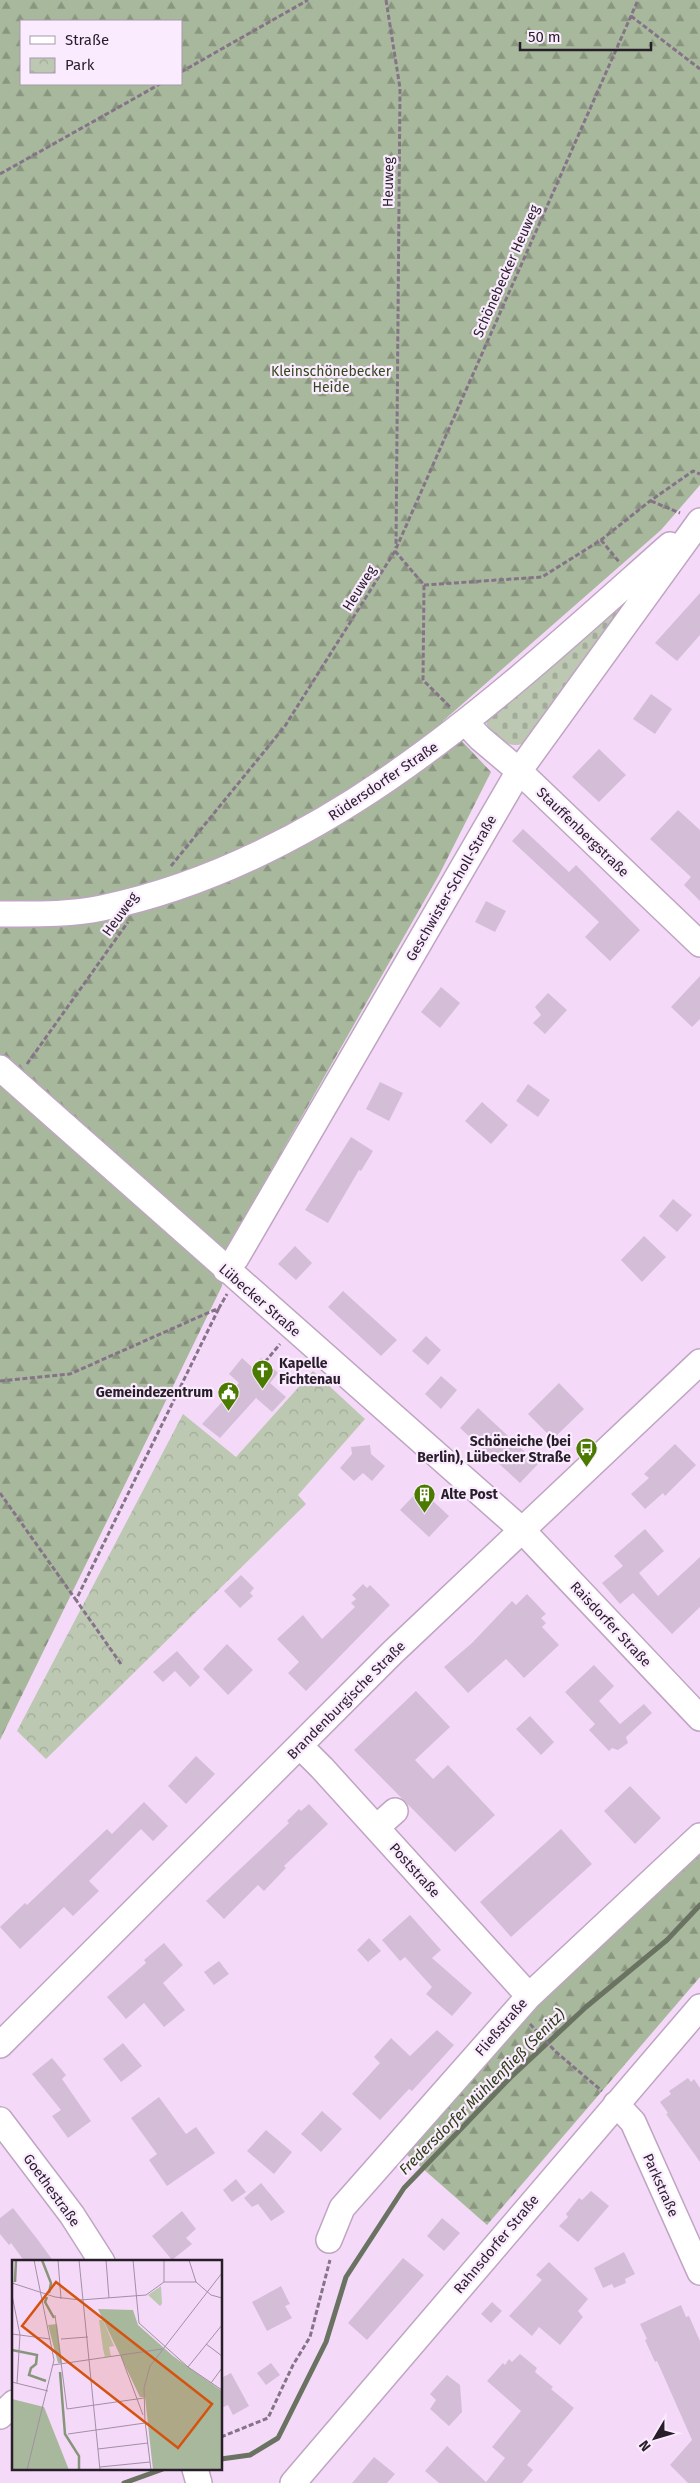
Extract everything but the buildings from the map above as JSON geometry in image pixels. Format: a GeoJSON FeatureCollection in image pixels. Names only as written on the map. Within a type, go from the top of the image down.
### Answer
{"type":"FeatureCollection","features":[{"type":"Feature","properties":{"kind":"street","name":"Rüdersdorfer Straße"},"geometry":{"type":"LineString","coordinates":[[0,914],[65,912],[101,908],[188,882],[292,838],[370,791],[440,742],[699,520]]}},
{"type":"Feature","properties":{"kind":"street","name":"Geschwister-Scholl-Straße"},"geometry":{"type":"LineString","coordinates":[[231,1274],[241,1249],[519,771],[699,520]]}},
{"type":"Feature","properties":{"kind":"street","name":"Stauffenbergstraße"},"geometry":{"type":"LineString","coordinates":[[465,722],[700,944]]}},
{"type":"Feature","properties":{"kind":"street","name":"Lübecker Straße"},"geometry":{"type":"LineString","coordinates":[[7,1075],[522,1530]]}},
{"type":"Feature","properties":{"kind":"street","name":"Brandenburgische Straße"},"geometry":{"type":"LineString","coordinates":[[0,2045],[392,1653],[700,1362]]}},
{"type":"Feature","properties":{"kind":"street","name":"Raisdorfer Straße"},"geometry":{"type":"LineString","coordinates":[[522,1530],[700,1718]]}},
{"type":"Feature","properties":{"kind":"street","name":"Poststraße"},"geometry":{"type":"LineString","coordinates":[[300,1746],[377,1827],[529,1996]]}},
{"type":"Feature","properties":{"kind":"street"},"geometry":{"type":"LineString","coordinates":[[377,1827],[395,1811]]}},
{"type":"Feature","properties":{"kind":"street","name":"Fließstraße"},"geometry":{"type":"LineString","coordinates":[[329,2240],[342,2208],[529,1996],[700,1836]]}},
{"type":"Feature","properties":{"kind":"street","name":"Rahnsdorfer Straße"},"geometry":{"type":"LineString","coordinates":[[293,2483],[610,2099],[700,2007]]}},
{"type":"Feature","properties":{"kind":"street","name":"Parkstraße"},"geometry":{"type":"LineString","coordinates":[[610,2099],[633,2122],[700,2272]]}},
{"type":"Feature","properties":{"kind":"street","name":"Goethestraße"},"geometry":{"type":"LineString","coordinates":[[0,2120],[72,2215],[101,2260]]}},
{"type":"Feature","properties":{"kind":"street"},"geometry":{"type":"LineString","coordinates":[[0,2416],[12,2405]]}},
{"type":"Feature","properties":{"kind":"street"},"geometry":{"type":"LineString","coordinates":[[195,2470],[199,2483]]}},
{"type":"Feature","properties":{"kind":"path"},"geometry":{"type":"LineString","coordinates":[[182,71],[308,0]]}},
{"type":"Feature","properties":{"kind":"path","name":"Heuweg"},"geometry":{"type":"LineString","coordinates":[[7,1075],[147,895],[285,726],[396,551],[400,88],[386,0]]}},
{"type":"Feature","properties":{"kind":"path","name":"Schönebecker Heuweg"},"geometry":{"type":"LineString","coordinates":[[396,551],[638,0]]}},
{"type":"Feature","properties":{"kind":"path"},"geometry":{"type":"LineString","coordinates":[[631,16],[700,70]]}},
{"type":"Feature","properties":{"kind":"path"},"geometry":{"type":"LineString","coordinates":[[0,174],[158,85]]}},
{"type":"Feature","properties":{"kind":"path"},"geometry":{"type":"LineString","coordinates":[[424,585],[542,577],[601,540],[650,501],[693,471],[700,474]]}},
{"type":"Feature","properties":{"kind":"path"},"geometry":{"type":"LineString","coordinates":[[650,501],[699,520]]}},
{"type":"Feature","properties":{"kind":"path"},"geometry":{"type":"LineString","coordinates":[[601,540],[632,578]]}},
{"type":"Feature","properties":{"kind":"path"},"geometry":{"type":"LineString","coordinates":[[396,551],[424,585],[423,680],[465,722]]}},
{"type":"Feature","properties":{"kind":"path"},"geometry":{"type":"LineString","coordinates":[[76,1600],[219,1308],[231,1274]]}},
{"type":"Feature","properties":{"kind":"path"},"geometry":{"type":"LineString","coordinates":[[0,1381],[70,1374],[219,1308]]}},
{"type":"Feature","properties":{"kind":"path"},"geometry":{"type":"LineString","coordinates":[[0,1493],[121,1664]]}},
{"type":"Feature","properties":{"kind":"path"},"geometry":{"type":"LineString","coordinates":[[536,2030],[556,2052],[610,2099]]}},
{"type":"Feature","properties":{"kind":"path"},"geometry":{"type":"LineString","coordinates":[[222,2437],[268,2418],[293,2365],[310,2337],[322,2287],[331,2265],[329,2240]]}},
{"type":"Feature","properties":{"kind":"green space","name":"Kleinschönebecker Heide"},"geometry":{"type":"Polygon","coordinates":[[[0,0],[700,0],[700,485],[661,530],[443,721],[491,772],[439,875],[227,1248],[222,1286],[0,1740],[0,0]]]}},
{"type":"Feature","properties":{"kind":"green space"},"geometry":{"type":"Polygon","coordinates":[[[619,602],[625,610],[522,744],[505,743],[495,736],[486,721],[619,602]]]}},
{"type":"Feature","properties":{"kind":"green space"},"geometry":{"type":"Polygon","coordinates":[[[313,1371],[365,1419],[298,1495],[306,1504],[46,1759],[17,1731],[183,1414],[236,1457],[313,1371]]]}},
{"type":"Feature","properties":{"kind":"green space"},"geometry":{"type":"Polygon","coordinates":[[[700,1853],[700,1977],[487,2225],[405,2153],[516,2024],[700,1853]]]}},
{"type":"Feature","properties":{"kind":"waterway","name":"Fredersdorfer Mühlenfließ (Senitz)"},"geometry":{"type":"LineString","coordinates":[[222,2459],[250,2455],[278,2438],[326,2342],[346,2277],[404,2188],[510,2078],[586,2007],[667,1940],[700,1905]]}},
{"type":"Feature","properties":{"kind":"waterway","name":"Fredersdorfer Mühlenfließ (Senitz)"},"geometry":{"type":"LineString","coordinates":[[124,2483],[160,2470]]}},
{"type":"Feature","properties":{"kind":"place","name":"Kapelle Fichtenau"},"geometry":{"type":"Point","coordinates":[263,1390]}},
{"type":"Feature","properties":{"kind":"place","name":"Gemeindezentrum"},"geometry":{"type":"Point","coordinates":[229,1411]}},
{"type":"Feature","properties":{"kind":"place","name":"Schöneiche (bei Berlin), Lübecker Straße"},"geometry":{"type":"Point","coordinates":[587,1468]}},
{"type":"Feature","properties":{"kind":"place","name":"Alte Post"},"geometry":{"type":"Point","coordinates":[425,1513]}}]}
